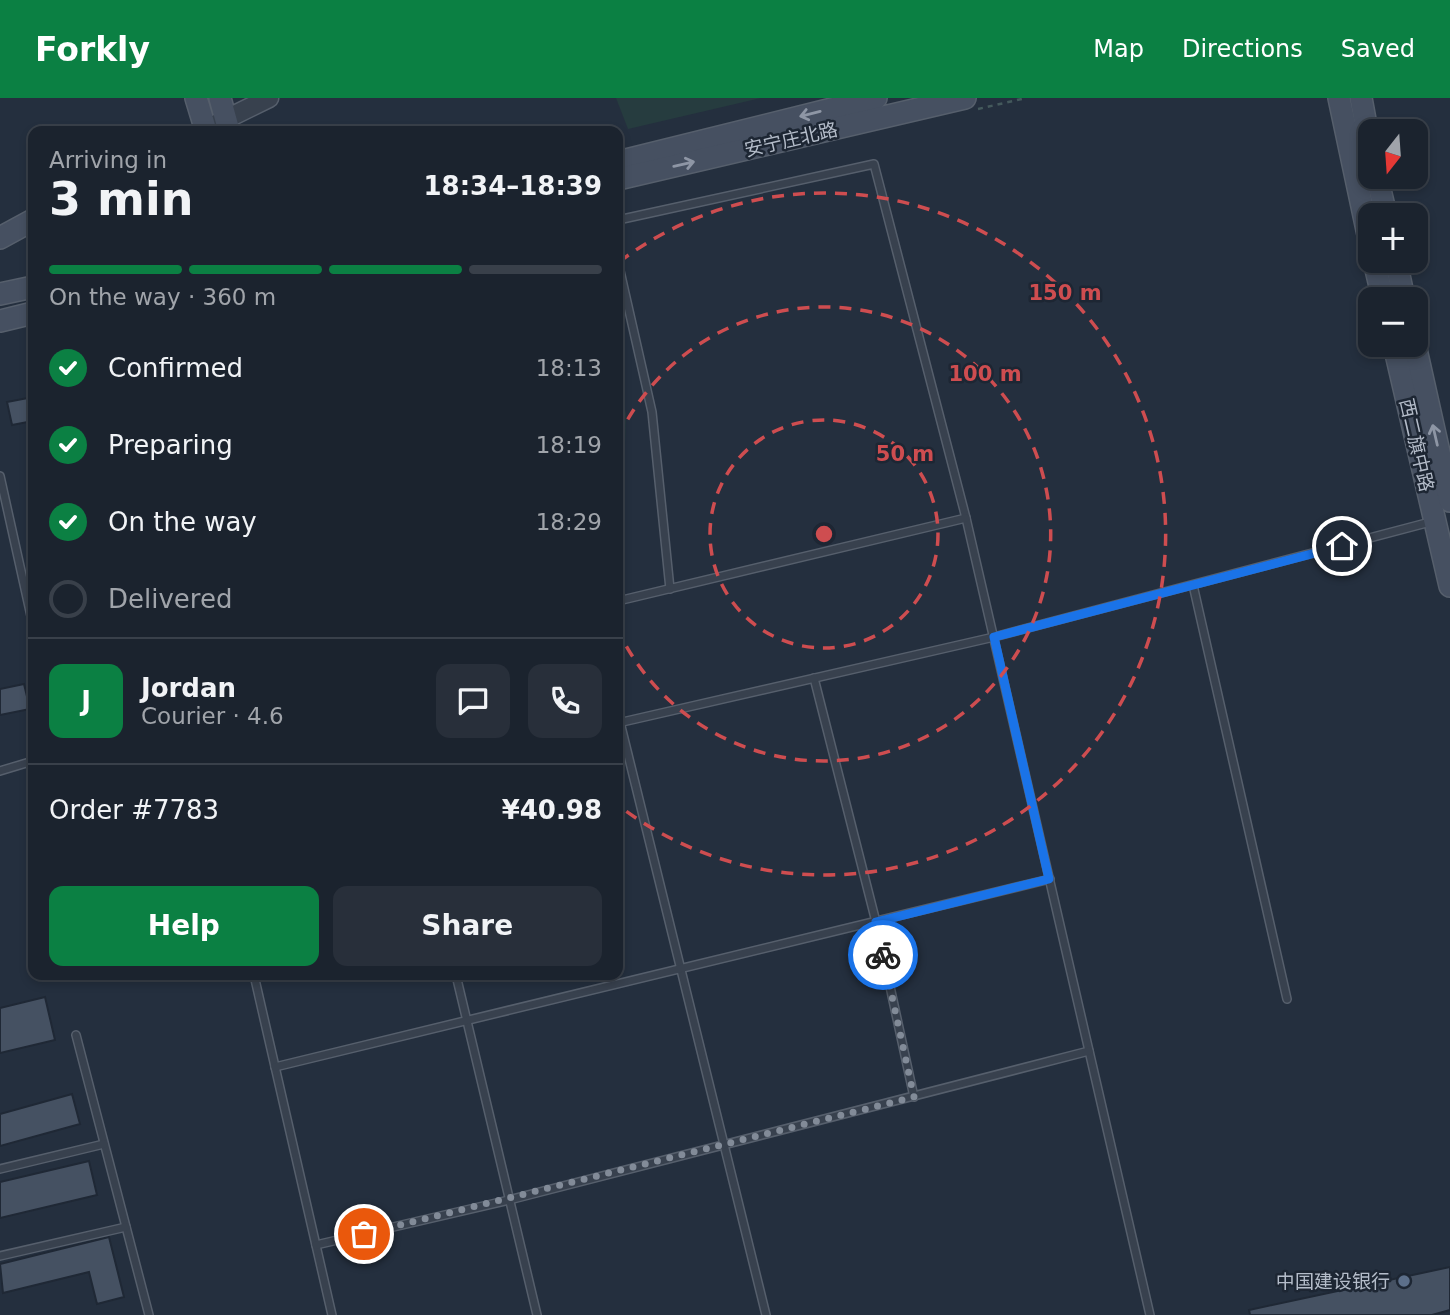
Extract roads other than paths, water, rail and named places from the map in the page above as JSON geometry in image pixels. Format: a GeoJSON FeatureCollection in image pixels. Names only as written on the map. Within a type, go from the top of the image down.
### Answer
{"type":"FeatureCollection","features":[{"type":"Feature","properties":{"kind":"main road"},"geometry":{"type":"LineString","coordinates":[[196,98],[204,126]]}},
{"type":"Feature","properties":{"kind":"main road"},"geometry":{"type":"LineString","coordinates":[[220,98],[228,125]]}},
{"type":"Feature","properties":{"kind":"main road","name":"安宁庄北路"},"geometry":{"type":"LineString","coordinates":[[623,161],[876,98]]}},
{"type":"Feature","properties":{"kind":"main road","name":"安宁庄北路"},"geometry":{"type":"LineString","coordinates":[[623,178],[965,98]]}},
{"type":"Feature","properties":{"kind":"main road"},"geometry":{"type":"LineString","coordinates":[[1339,98],[1361,203]]}},
{"type":"Feature","properties":{"kind":"main road"},"geometry":{"type":"LineString","coordinates":[[1361,98],[1365,119]]}},
{"type":"Feature","properties":{"kind":"main road"},"geometry":{"type":"LineString","coordinates":[[0,237],[28,223]]}},
{"type":"Feature","properties":{"kind":"main road"},"geometry":{"type":"LineString","coordinates":[[0,294],[28,287]]}},
{"type":"Feature","properties":{"kind":"main road"},"geometry":{"type":"LineString","coordinates":[[0,321],[28,314]]}},
{"type":"Feature","properties":{"kind":"main road","name":"西二旗中路"},"geometry":{"type":"LineString","coordinates":[[1397,357],[1450,586]]}},
{"type":"Feature","properties":{"kind":"main road","name":"西二旗中路"},"geometry":{"type":"LineString","coordinates":[[1418,357],[1450,501]]}},
{"type":"Feature","properties":{"kind":"street"},"geometry":{"type":"LineString","coordinates":[[228,125],[269,98]]}},
{"type":"Feature","properties":{"kind":"lane"},"geometry":{"type":"LineString","coordinates":[[623,219],[874,164],[966,518],[1150,1315]]}},
{"type":"Feature","properties":{"kind":"lane"},"geometry":{"type":"LineString","coordinates":[[623,284],[652,412],[670,589]]}},
{"type":"Feature","properties":{"kind":"lane"},"geometry":{"type":"LineString","coordinates":[[0,476],[28,602]]}},
{"type":"Feature","properties":{"kind":"lane"},"geometry":{"type":"LineString","coordinates":[[623,600],[966,518]]}},
{"type":"Feature","properties":{"kind":"lane"},"geometry":{"type":"LineString","coordinates":[[623,719],[994,637],[1435,521]]}},
{"type":"Feature","properties":{"kind":"lane"},"geometry":{"type":"LineString","coordinates":[[1193,585],[1287,999]]}},
{"type":"Feature","properties":{"kind":"lane"},"geometry":{"type":"LineString","coordinates":[[814,678],[876,922],[914,1097]]}},
{"type":"Feature","properties":{"kind":"lane"},"geometry":{"type":"LineString","coordinates":[[623,740],[766,1315]]}},
{"type":"Feature","properties":{"kind":"lane"},"geometry":{"type":"LineString","coordinates":[[0,771],[28,763]]}},
{"type":"Feature","properties":{"kind":"lane"},"geometry":{"type":"LineString","coordinates":[[275,1067],[681,971],[1049,879]]}},
{"type":"Feature","properties":{"kind":"lane"},"geometry":{"type":"LineString","coordinates":[[255,980],[332,1315]]}},
{"type":"Feature","properties":{"kind":"lane"},"geometry":{"type":"LineString","coordinates":[[457,980],[537,1315]]}},
{"type":"Feature","properties":{"kind":"lane"},"geometry":{"type":"LineString","coordinates":[[76,1035],[149,1315]]}},
{"type":"Feature","properties":{"kind":"lane"},"geometry":{"type":"LineString","coordinates":[[316,1245],[509,1200],[1089,1051]]}},
{"type":"Feature","properties":{"kind":"lane"},"geometry":{"type":"LineString","coordinates":[[0,1169],[104,1144]]}},
{"type":"Feature","properties":{"kind":"lane"},"geometry":{"type":"LineString","coordinates":[[0,1256],[126,1227]]}},
{"type":"Feature","properties":{"kind":"place","name":"中国建设银行"},"geometry":{"type":"Point","coordinates":[1404,1281]}}]}
